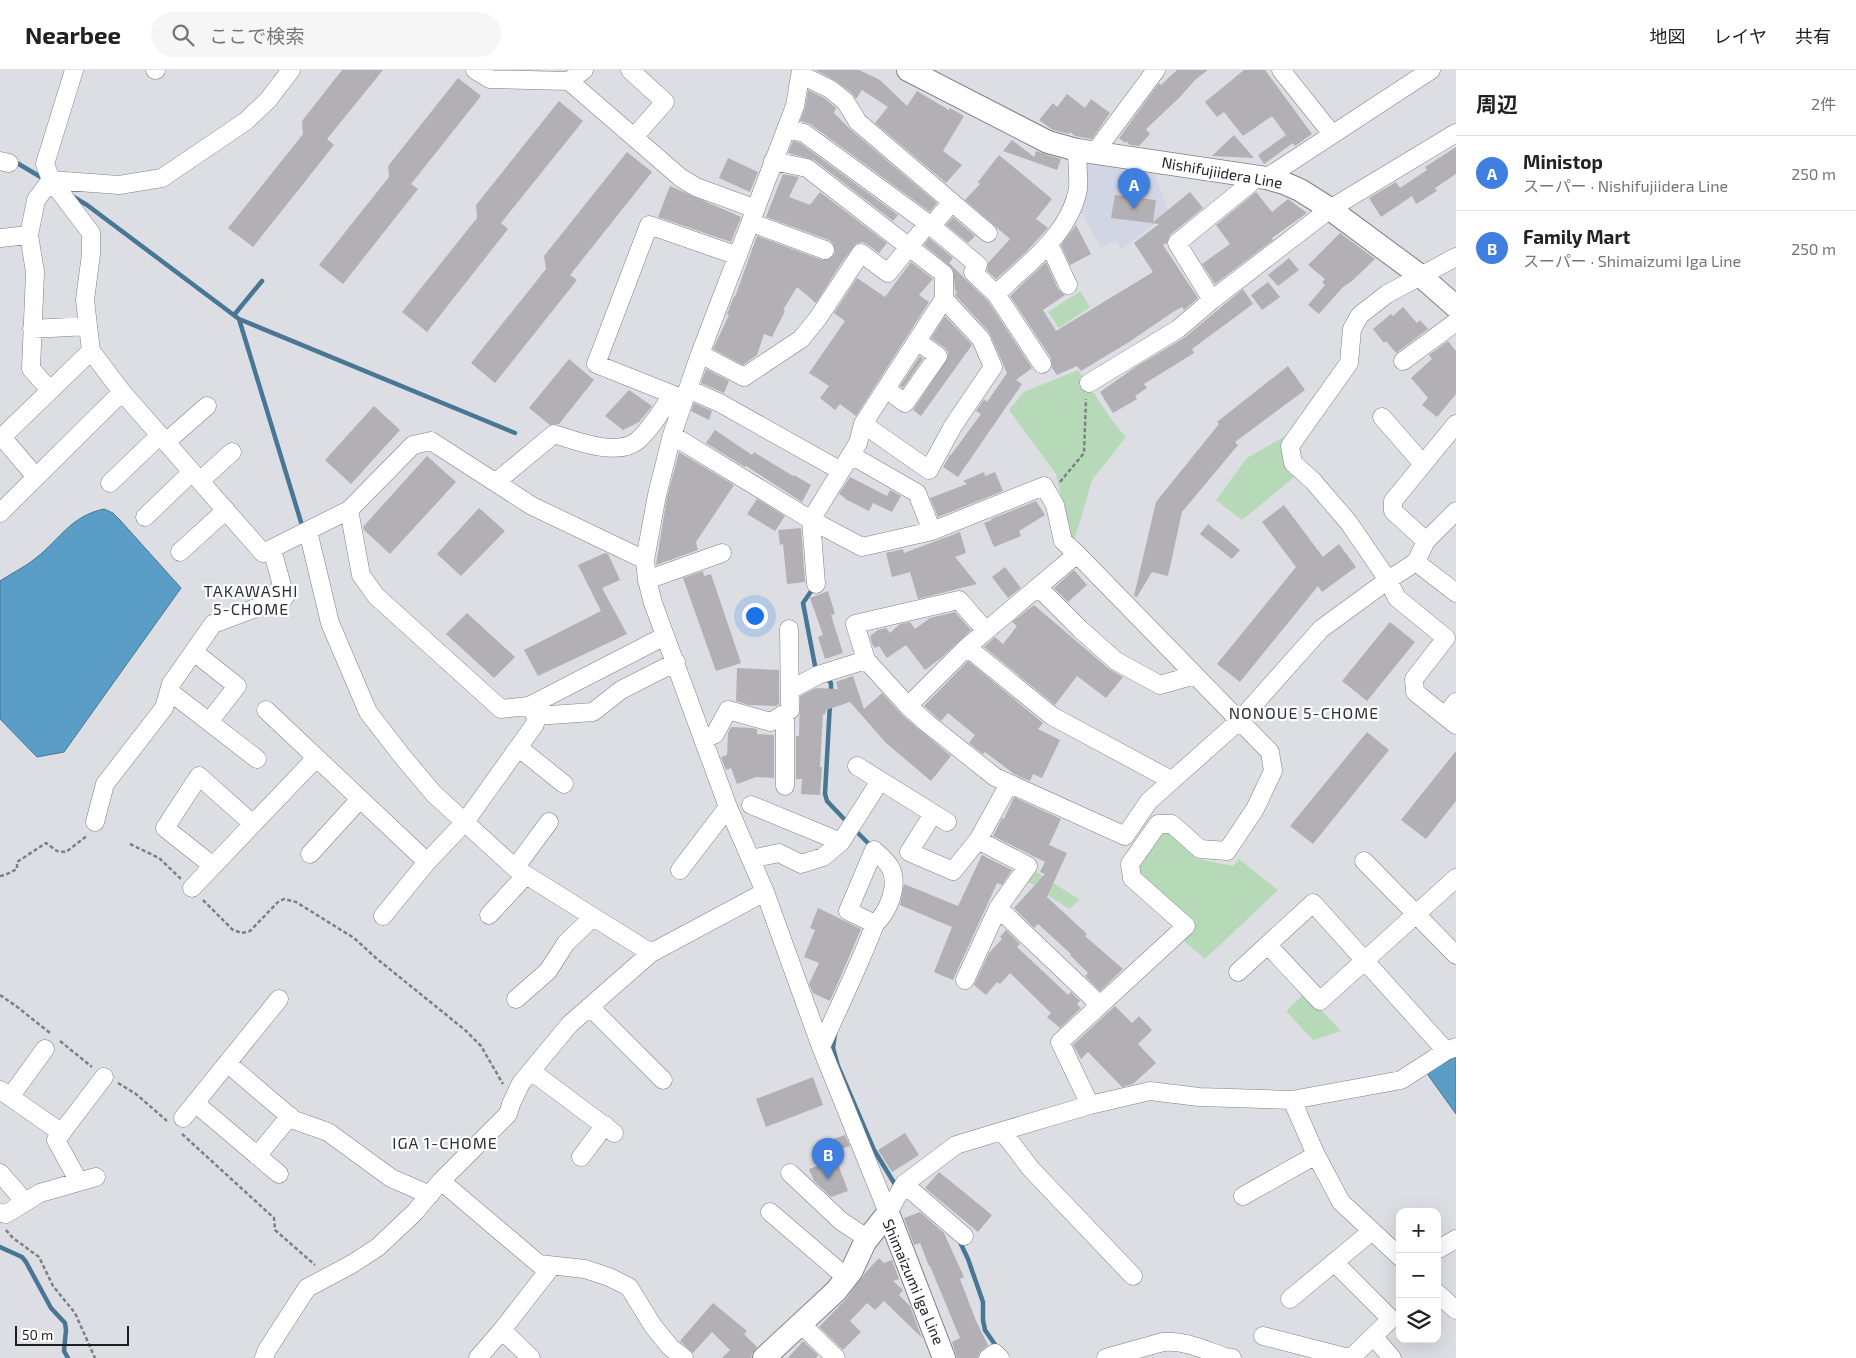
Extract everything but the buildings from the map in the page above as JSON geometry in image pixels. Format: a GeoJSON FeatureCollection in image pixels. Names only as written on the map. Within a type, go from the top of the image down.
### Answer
{"type":"FeatureCollection","features":[{"type":"Feature","properties":{"kind":"main road","name":"Nishifujiidera Line"},"geometry":{"type":"LineString","coordinates":[[922,73],[1048,142],[1086,151],[1262,178],[1300,190],[1330,209],[1422,277],[1456,307]]}},
{"type":"Feature","properties":{"kind":"main road","name":"Shimaizumi Iga Line"},"geometry":{"type":"LineString","coordinates":[[764,1358],[836,1291],[847,1278],[868,1239],[888,1213]]}},
{"type":"Feature","properties":{"kind":"main road","name":"Shimaizumi Iga Line"},"geometry":{"type":"LineString","coordinates":[[888,1213],[944,1358]]}},
{"type":"Feature","properties":{"kind":"street"},"geometry":{"type":"LineString","coordinates":[[74,70],[45,164],[51,180],[91,233],[92,254],[85,300],[91,351],[122,392],[263,553],[350,510],[413,444],[431,441],[532,506],[645,560]]}},
{"type":"Feature","properties":{"kind":"street"},"geometry":{"type":"LineString","coordinates":[[51,180],[119,185],[162,178],[246,121],[268,100],[292,70]]}},
{"type":"Feature","properties":{"kind":"street"},"geometry":{"type":"LineString","coordinates":[[475,70],[490,79],[504,75],[569,81],[681,178],[825,250]]}},
{"type":"Feature","properties":{"kind":"street"},"geometry":{"type":"LineString","coordinates":[[569,81],[584,70]]}},
{"type":"Feature","properties":{"kind":"street"},"geometry":{"type":"LineString","coordinates":[[630,70],[665,102],[634,137]]}},
{"type":"Feature","properties":{"kind":"street"},"geometry":{"type":"LineString","coordinates":[[996,294],[1049,244],[1068,217],[1078,189],[1086,151],[1156,70]]}},
{"type":"Feature","properties":{"kind":"street"},"geometry":{"type":"LineString","coordinates":[[1281,70],[1332,134]]}},
{"type":"Feature","properties":{"kind":"street"},"geometry":{"type":"LineString","coordinates":[[1212,300],[1177,243],[1262,178],[1432,70]]}},
{"type":"Feature","properties":{"kind":"street"},"geometry":{"type":"LineString","coordinates":[[888,1213],[822,1047],[765,892],[728,807],[676,662],[652,603],[646,580],[645,560],[657,495],[681,394],[700,354],[754,216],[795,106],[801,73],[830,89],[845,101],[858,122],[988,233]]}},
{"type":"Feature","properties":{"kind":"street"},"geometry":{"type":"LineString","coordinates":[[786,129],[804,133],[930,225],[978,265],[973,272],[996,294],[1042,364]]}},
{"type":"Feature","properties":{"kind":"street"},"geometry":{"type":"LineString","coordinates":[[1089,383],[1178,329],[1212,300],[1330,209],[1456,133]]}},
{"type":"Feature","properties":{"kind":"street"},"geometry":{"type":"LineString","coordinates":[[774,161],[807,168],[944,274]]}},
{"type":"Feature","properties":{"kind":"street"},"geometry":{"type":"LineString","coordinates":[[50,390],[31,369],[35,272],[29,236],[36,200],[51,180]]}},
{"type":"Feature","properties":{"kind":"street"},"geometry":{"type":"LineString","coordinates":[[700,354],[744,378],[801,339],[818,318],[861,253],[888,273],[925,227],[930,225],[952,202]]}},
{"type":"Feature","properties":{"kind":"street"},"geometry":{"type":"LineString","coordinates":[[738,256],[649,225],[596,364],[681,394],[720,403],[841,471]]}},
{"type":"Feature","properties":{"kind":"street"},"geometry":{"type":"LineString","coordinates":[[0,238],[29,236]]}},
{"type":"Feature","properties":{"kind":"street"},"geometry":{"type":"LineString","coordinates":[[1049,244],[1068,285]]}},
{"type":"Feature","properties":{"kind":"street"},"geometry":{"type":"LineString","coordinates":[[816,584],[811,520],[858,443],[863,424],[944,299],[944,274],[963,252]]}},
{"type":"Feature","properties":{"kind":"street"},"geometry":{"type":"LineString","coordinates":[[1452,714],[1415,692],[1414,679],[1446,638],[1397,598],[1388,580],[1349,523],[1313,481],[1294,463],[1290,446],[1349,363],[1352,329],[1360,315],[1387,294],[1422,277],[1456,257]]}},
{"type":"Feature","properties":{"kind":"street"},"geometry":{"type":"LineString","coordinates":[[863,424],[929,470],[953,426],[993,367],[981,339],[944,299]]}},
{"type":"Feature","properties":{"kind":"street"},"geometry":{"type":"LineString","coordinates":[[1403,361],[1456,322]]}},
{"type":"Feature","properties":{"kind":"street"},"geometry":{"type":"LineString","coordinates":[[32,329],[88,326]]}},
{"type":"Feature","properties":{"kind":"street"},"geometry":{"type":"LineString","coordinates":[[886,389],[905,403],[938,356],[917,341]]}},
{"type":"Feature","properties":{"kind":"street"},"geometry":{"type":"LineString","coordinates":[[36,477],[1,438],[91,351]]}},
{"type":"Feature","properties":{"kind":"street"},"geometry":{"type":"LineString","coordinates":[[0,513],[122,392]]}},
{"type":"Feature","properties":{"kind":"street"},"geometry":{"type":"LineString","coordinates":[[496,482],[554,434],[596,447],[621,447],[636,442],[681,394]]}},
{"type":"Feature","properties":{"kind":"street"},"geometry":{"type":"LineString","coordinates":[[110,483],[206,406]]}},
{"type":"Feature","properties":{"kind":"street"},"geometry":{"type":"LineString","coordinates":[[1382,417],[1424,464]]}},
{"type":"Feature","properties":{"kind":"street"},"geometry":{"type":"LineString","coordinates":[[1426,541],[1392,511],[1393,501],[1456,424]]}},
{"type":"Feature","properties":{"kind":"street"},"geometry":{"type":"LineString","coordinates":[[672,435],[811,520],[862,547],[932,531],[1044,486],[1055,504],[1063,541],[1270,752],[1273,771],[1255,810],[1226,851],[1200,849],[1172,824],[1158,824],[1130,864],[1132,878],[1186,926],[1060,1042],[1090,1105]]}},
{"type":"Feature","properties":{"kind":"street"},"geometry":{"type":"LineString","coordinates":[[145,517],[196,476],[232,452]]}},
{"type":"Feature","properties":{"kind":"street"},"geometry":{"type":"LineString","coordinates":[[851,455],[917,493],[932,531]]}},
{"type":"Feature","properties":{"kind":"street"},"geometry":{"type":"LineString","coordinates":[[180,552],[226,510]]}},
{"type":"Feature","properties":{"kind":"street"},"geometry":{"type":"LineString","coordinates":[[350,510],[361,575],[376,596],[501,709],[593,712],[621,690],[676,662]]}},
{"type":"Feature","properties":{"kind":"street"},"geometry":{"type":"LineString","coordinates":[[986,631],[959,600],[855,624],[866,660],[908,706],[995,777],[1125,836],[1149,801],[1170,780],[1240,720],[1322,629],[1388,580],[1416,562],[1426,541],[1456,511]]}},
{"type":"Feature","properties":{"kind":"street"},"geometry":{"type":"LineString","coordinates":[[308,531],[330,623],[368,712],[402,756],[434,794],[520,871],[652,953]]}},
{"type":"Feature","properties":{"kind":"street"},"geometry":{"type":"LineString","coordinates":[[96,822],[105,784],[164,708],[171,684],[213,624],[285,597],[272,549]]}},
{"type":"Feature","properties":{"kind":"street"},"geometry":{"type":"LineString","coordinates":[[646,580],[722,553]]}},
{"type":"Feature","properties":{"kind":"street"},"geometry":{"type":"LineString","coordinates":[[908,706],[967,647],[1077,554]]}},
{"type":"Feature","properties":{"kind":"street"},"geometry":{"type":"LineString","coordinates":[[1416,562],[1456,593]]}},
{"type":"Feature","properties":{"kind":"street"},"geometry":{"type":"LineString","coordinates":[[1038,586],[1080,629],[1116,661],[1160,685],[1195,674]]}},
{"type":"Feature","properties":{"kind":"street"},"geometry":{"type":"LineString","coordinates":[[704,739],[715,734],[728,710],[771,722],[790,710],[789,629]]}},
{"type":"Feature","properties":{"kind":"street"},"geometry":{"type":"LineString","coordinates":[[533,711],[665,636]]}},
{"type":"Feature","properties":{"kind":"street"},"geometry":{"type":"LineString","coordinates":[[967,647],[1052,716],[1170,780]]}},
{"type":"Feature","properties":{"kind":"street"},"geometry":{"type":"LineString","coordinates":[[194,652],[236,686],[209,722]]}},
{"type":"Feature","properties":{"kind":"street"},"geometry":{"type":"LineString","coordinates":[[790,690],[818,675],[866,660]]}},
{"type":"Feature","properties":{"kind":"street"},"geometry":{"type":"LineString","coordinates":[[169,691],[257,759]]}},
{"type":"Feature","properties":{"kind":"street"},"geometry":{"type":"LineString","coordinates":[[266,710],[427,862]]}},
{"type":"Feature","properties":{"kind":"street"},"geometry":{"type":"LineString","coordinates":[[383,916],[427,862],[465,822],[535,724],[533,711]]}},
{"type":"Feature","properties":{"kind":"street"},"geometry":{"type":"LineString","coordinates":[[785,713],[785,786]]}},
{"type":"Feature","properties":{"kind":"street"},"geometry":{"type":"LineString","coordinates":[[518,748],[564,784]]}},
{"type":"Feature","properties":{"kind":"street"},"geometry":{"type":"LineString","coordinates":[[192,888],[316,758]]}},
{"type":"Feature","properties":{"kind":"street"},"geometry":{"type":"LineString","coordinates":[[857,766],[940,818],[909,852],[953,871],[978,840],[1009,784]]}},
{"type":"Feature","properties":{"kind":"street"},"geometry":{"type":"LineString","coordinates":[[213,866],[165,828],[199,776],[252,824]]}},
{"type":"Feature","properties":{"kind":"street"},"geometry":{"type":"LineString","coordinates":[[751,859],[779,852],[801,864],[823,857],[841,842],[880,781]]}},
{"type":"Feature","properties":{"kind":"street"},"geometry":{"type":"LineString","coordinates":[[310,854],[360,799]]}},
{"type":"Feature","properties":{"kind":"street"},"geometry":{"type":"LineString","coordinates":[[751,805],[841,842]]}},
{"type":"Feature","properties":{"kind":"street"},"geometry":{"type":"LineString","coordinates":[[680,870],[728,807]]}},
{"type":"Feature","properties":{"kind":"street"},"geometry":{"type":"LineString","coordinates":[[490,915],[520,871],[549,822]]}},
{"type":"Feature","properties":{"kind":"street"},"geometry":{"type":"LineString","coordinates":[[965,980],[998,908],[1028,866],[978,840]]}},
{"type":"Feature","properties":{"kind":"street"},"geometry":{"type":"LineString","coordinates":[[1364,861],[1456,955]]}},
{"type":"Feature","properties":{"kind":"street"},"geometry":{"type":"LineString","coordinates":[[1268,945],[1320,1001],[1456,878]]}},
{"type":"Feature","properties":{"kind":"street"},"geometry":{"type":"LineString","coordinates":[[264,1358],[267,1350],[308,1288],[352,1264],[378,1247],[415,1212],[435,1188],[508,1114],[521,1083],[570,1024],[652,953],[765,892]]}},
{"type":"Feature","properties":{"kind":"street"},"geometry":{"type":"LineString","coordinates":[[888,1213],[904,1184],[956,1145],[1090,1105],[1150,1091],[1200,1097],[1292,1100],[1401,1080],[1451,1049],[1364,960],[1313,903],[1238,972]]}},
{"type":"Feature","properties":{"kind":"street"},"geometry":{"type":"LineString","coordinates":[[998,908],[1100,1005]]}},
{"type":"Feature","properties":{"kind":"street"},"geometry":{"type":"LineString","coordinates":[[516,999],[548,970],[566,943],[593,917]]}},
{"type":"Feature","properties":{"kind":"street"},"geometry":{"type":"LineString","coordinates":[[822,1047],[875,924]]}},
{"type":"Feature","properties":{"kind":"street"},"geometry":{"type":"LineString","coordinates":[[177,1124],[279,999]]}},
{"type":"Feature","properties":{"kind":"street"},"geometry":{"type":"LineString","coordinates":[[590,1007],[663,1080]]}},
{"type":"Feature","properties":{"kind":"street"},"geometry":{"type":"LineString","coordinates":[[45,1049],[5,1093],[62,1132]]}},
{"type":"Feature","properties":{"kind":"street"},"geometry":{"type":"LineString","coordinates":[[227,1063],[294,1120],[328,1132],[392,1178],[435,1188],[539,1264],[584,1269],[609,1277],[629,1287],[653,1326],[670,1347],[684,1358]]}},
{"type":"Feature","properties":{"kind":"street"},"geometry":{"type":"LineString","coordinates":[[531,1071],[609,1129],[581,1157]]}},
{"type":"Feature","properties":{"kind":"street"},"geometry":{"type":"LineString","coordinates":[[3,1214],[40,1193],[88,1179],[56,1140],[104,1077]]}},
{"type":"Feature","properties":{"kind":"street"},"geometry":{"type":"LineString","coordinates":[[1292,1100],[1316,1155],[1341,1202],[1396,1253]]}},
{"type":"Feature","properties":{"kind":"street"},"geometry":{"type":"LineString","coordinates":[[195,1103],[279,1174]]}},
{"type":"Feature","properties":{"kind":"street"},"geometry":{"type":"LineString","coordinates":[[257,1156],[290,1116]]}},
{"type":"Feature","properties":{"kind":"street"},"geometry":{"type":"LineString","coordinates":[[1002,1131],[1031,1169],[1133,1276]]}},
{"type":"Feature","properties":{"kind":"street"},"geometry":{"type":"LineString","coordinates":[[1243,1196],[1316,1155]]}},
{"type":"Feature","properties":{"kind":"street"},"geometry":{"type":"LineString","coordinates":[[0,1173],[26,1202]]}},
{"type":"Feature","properties":{"kind":"street"},"geometry":{"type":"LineString","coordinates":[[790,1173],[841,1221],[868,1239]]}},
{"type":"Feature","properties":{"kind":"street"},"geometry":{"type":"LineString","coordinates":[[904,1184],[964,1236]]}},
{"type":"Feature","properties":{"kind":"street"},"geometry":{"type":"LineString","coordinates":[[770,1212],[847,1278]]}},
{"type":"Feature","properties":{"kind":"street"},"geometry":{"type":"LineString","coordinates":[[1290,1299],[1372,1231]]}},
{"type":"Feature","properties":{"kind":"street"},"geometry":{"type":"LineString","coordinates":[[1441,1248],[1456,1239]]}},
{"type":"Feature","properties":{"kind":"street"},"geometry":{"type":"LineString","coordinates":[[1263,1336],[1327,1356],[1350,1358],[1391,1320],[1334,1262]]}},
{"type":"Feature","properties":{"kind":"street"},"geometry":{"type":"LineString","coordinates":[[478,1358],[552,1266]]}},
{"type":"Feature","properties":{"kind":"street"},"geometry":{"type":"LineString","coordinates":[[1441,1297],[1456,1310]]}},
{"type":"Feature","properties":{"kind":"street"},"geometry":{"type":"LineString","coordinates":[[801,1324],[836,1358]]}},
{"type":"Feature","properties":{"kind":"street"},"geometry":{"type":"LineString","coordinates":[[502,1330],[531,1358]]}},
{"type":"Feature","properties":{"kind":"street"},"geometry":{"type":"LineString","coordinates":[[1374,1337],[1392,1358]]}},
{"type":"Feature","properties":{"kind":"street"},"geometry":{"type":"LineString","coordinates":[[1106,1358],[1171,1341],[1179,1341],[1232,1358]]}},
{"type":"Feature","properties":{"kind":"street"},"geometry":{"type":"LineString","coordinates":[[988,1358],[995,1353],[1000,1358]]}},
{"type":"Feature","properties":{"kind":"path"},"geometry":{"type":"LineString","coordinates":[[1044,486],[1061,482],[1084,453],[1089,383]]}},
{"type":"Feature","properties":{"kind":"path"},"geometry":{"type":"LineString","coordinates":[[0,876],[17,869],[17,862],[46,843],[57,851],[66,852],[94,830],[96,822]]}},
{"type":"Feature","properties":{"kind":"path"},"geometry":{"type":"LineString","coordinates":[[130,844],[159,858],[192,888],[233,930],[242,933],[250,931],[278,902],[284,899],[296,902],[354,938],[376,958],[449,1015],[482,1046],[501,1080],[511,1104]]}},
{"type":"Feature","properties":{"kind":"path"},"geometry":{"type":"LineString","coordinates":[[0,995],[104,1077],[122,1085],[177,1124],[274,1218],[275,1230],[327,1276]]}},
{"type":"Feature","properties":{"kind":"path"},"geometry":{"type":"LineString","coordinates":[[3,1214],[5,1228],[13,1238],[40,1257],[53,1286],[74,1313],[95,1358]]}},
{"type":"Feature","properties":{"kind":"shaded area"},"geometry":{"type":"Polygon","coordinates":[[[1083,160],[1153,169],[1169,212],[1122,249],[1116,241],[1101,248],[1077,205],[1083,160]]]}},
{"type":"Feature","properties":{"kind":"green space"},"geometry":{"type":"Polygon","coordinates":[[[1080,291],[1090,307],[1059,328],[1048,312],[1080,291]]]}},
{"type":"Feature","properties":{"kind":"green space"},"geometry":{"type":"Polygon","coordinates":[[[1078,370],[1114,423],[1126,437],[1092,480],[1074,541],[1069,532],[1056,474],[1009,410],[1024,392],[1078,370]]]}},
{"type":"Feature","properties":{"kind":"green space"},"geometry":{"type":"Polygon","coordinates":[[[1292,432],[1298,474],[1242,520],[1216,500],[1247,458],[1292,432]]]}},
{"type":"Feature","properties":{"kind":"green space"},"geometry":{"type":"Polygon","coordinates":[[[1168,833],[1197,859],[1233,866],[1239,859],[1278,890],[1205,959],[1179,937],[1195,921],[1138,873],[1139,863],[1163,834],[1168,833]]]}},
{"type":"Feature","properties":{"kind":"green space"},"geometry":{"type":"Polygon","coordinates":[[[1035,871],[1080,900],[1069,909],[1026,880],[1035,871]]]}},
{"type":"Feature","properties":{"kind":"green space"},"geometry":{"type":"Polygon","coordinates":[[[1305,993],[1341,1031],[1313,1040],[1286,1011],[1305,993]]]}},
{"type":"Feature","properties":{"kind":"water"},"geometry":{"type":"Polygon","coordinates":[[[104,509],[113,513],[119,519],[181,588],[64,752],[37,757],[0,719],[0,581],[36,558],[75,522],[93,512],[104,509]]]}},
{"type":"Feature","properties":{"kind":"water"},"geometry":{"type":"Polygon","coordinates":[[[1456,1057],[1456,1114],[1428,1075],[1434,1068],[1456,1057]]]}},
{"type":"Feature","properties":{"kind":"waterway"},"geometry":{"type":"LineString","coordinates":[[12,160],[44,179]]}},
{"type":"Feature","properties":{"kind":"waterway"},"geometry":{"type":"LineString","coordinates":[[72,196],[87,205],[239,319],[515,433]]}},
{"type":"Feature","properties":{"kind":"waterway"},"geometry":{"type":"LineString","coordinates":[[234,315],[262,281]]}},
{"type":"Feature","properties":{"kind":"waterway"},"geometry":{"type":"LineString","coordinates":[[239,319],[301,522]]}},
{"type":"Feature","properties":{"kind":"waterway"},"geometry":{"type":"LineString","coordinates":[[814,587],[803,603],[816,671]]}},
{"type":"Feature","properties":{"kind":"waterway"},"geometry":{"type":"LineString","coordinates":[[826,678],[831,683],[831,693]]}},
{"type":"Feature","properties":{"kind":"waterway"},"geometry":{"type":"LineString","coordinates":[[830,703],[825,794],[827,801],[846,821]]}},
{"type":"Feature","properties":{"kind":"waterway"},"geometry":{"type":"LineString","coordinates":[[855,830],[872,847]]}},
{"type":"Feature","properties":{"kind":"waterway"},"geometry":{"type":"LineString","coordinates":[[835,1034],[833,1048],[838,1066],[874,1150],[896,1186]]}},
{"type":"Feature","properties":{"kind":"waterway"},"geometry":{"type":"LineString","coordinates":[[959,1240],[968,1259],[983,1302],[985,1330],[998,1349]]}},
{"type":"Feature","properties":{"kind":"waterway"},"geometry":{"type":"LineString","coordinates":[[0,1247],[22,1257],[51,1308],[65,1323],[64,1351],[68,1358]]}},
{"type":"Feature","properties":{"kind":"place","name":"Ministop"},"geometry":{"type":"Point","coordinates":[1134,209]}},
{"type":"Feature","properties":{"kind":"place","name":"Family Mart"},"geometry":{"type":"Point","coordinates":[828,1179]}},
{"type":"Feature","properties":{"kind":"district","name":"TAKAWASHI 5-CHOME"},"geometry":{"type":"Point","coordinates":[251,600]}},
{"type":"Feature","properties":{"kind":"district","name":"NONOUE 5-CHOME"},"geometry":{"type":"Point","coordinates":[1304,713]}},
{"type":"Feature","properties":{"kind":"district","name":"IGA 1-CHOME"},"geometry":{"type":"Point","coordinates":[445,1143]}}]}
